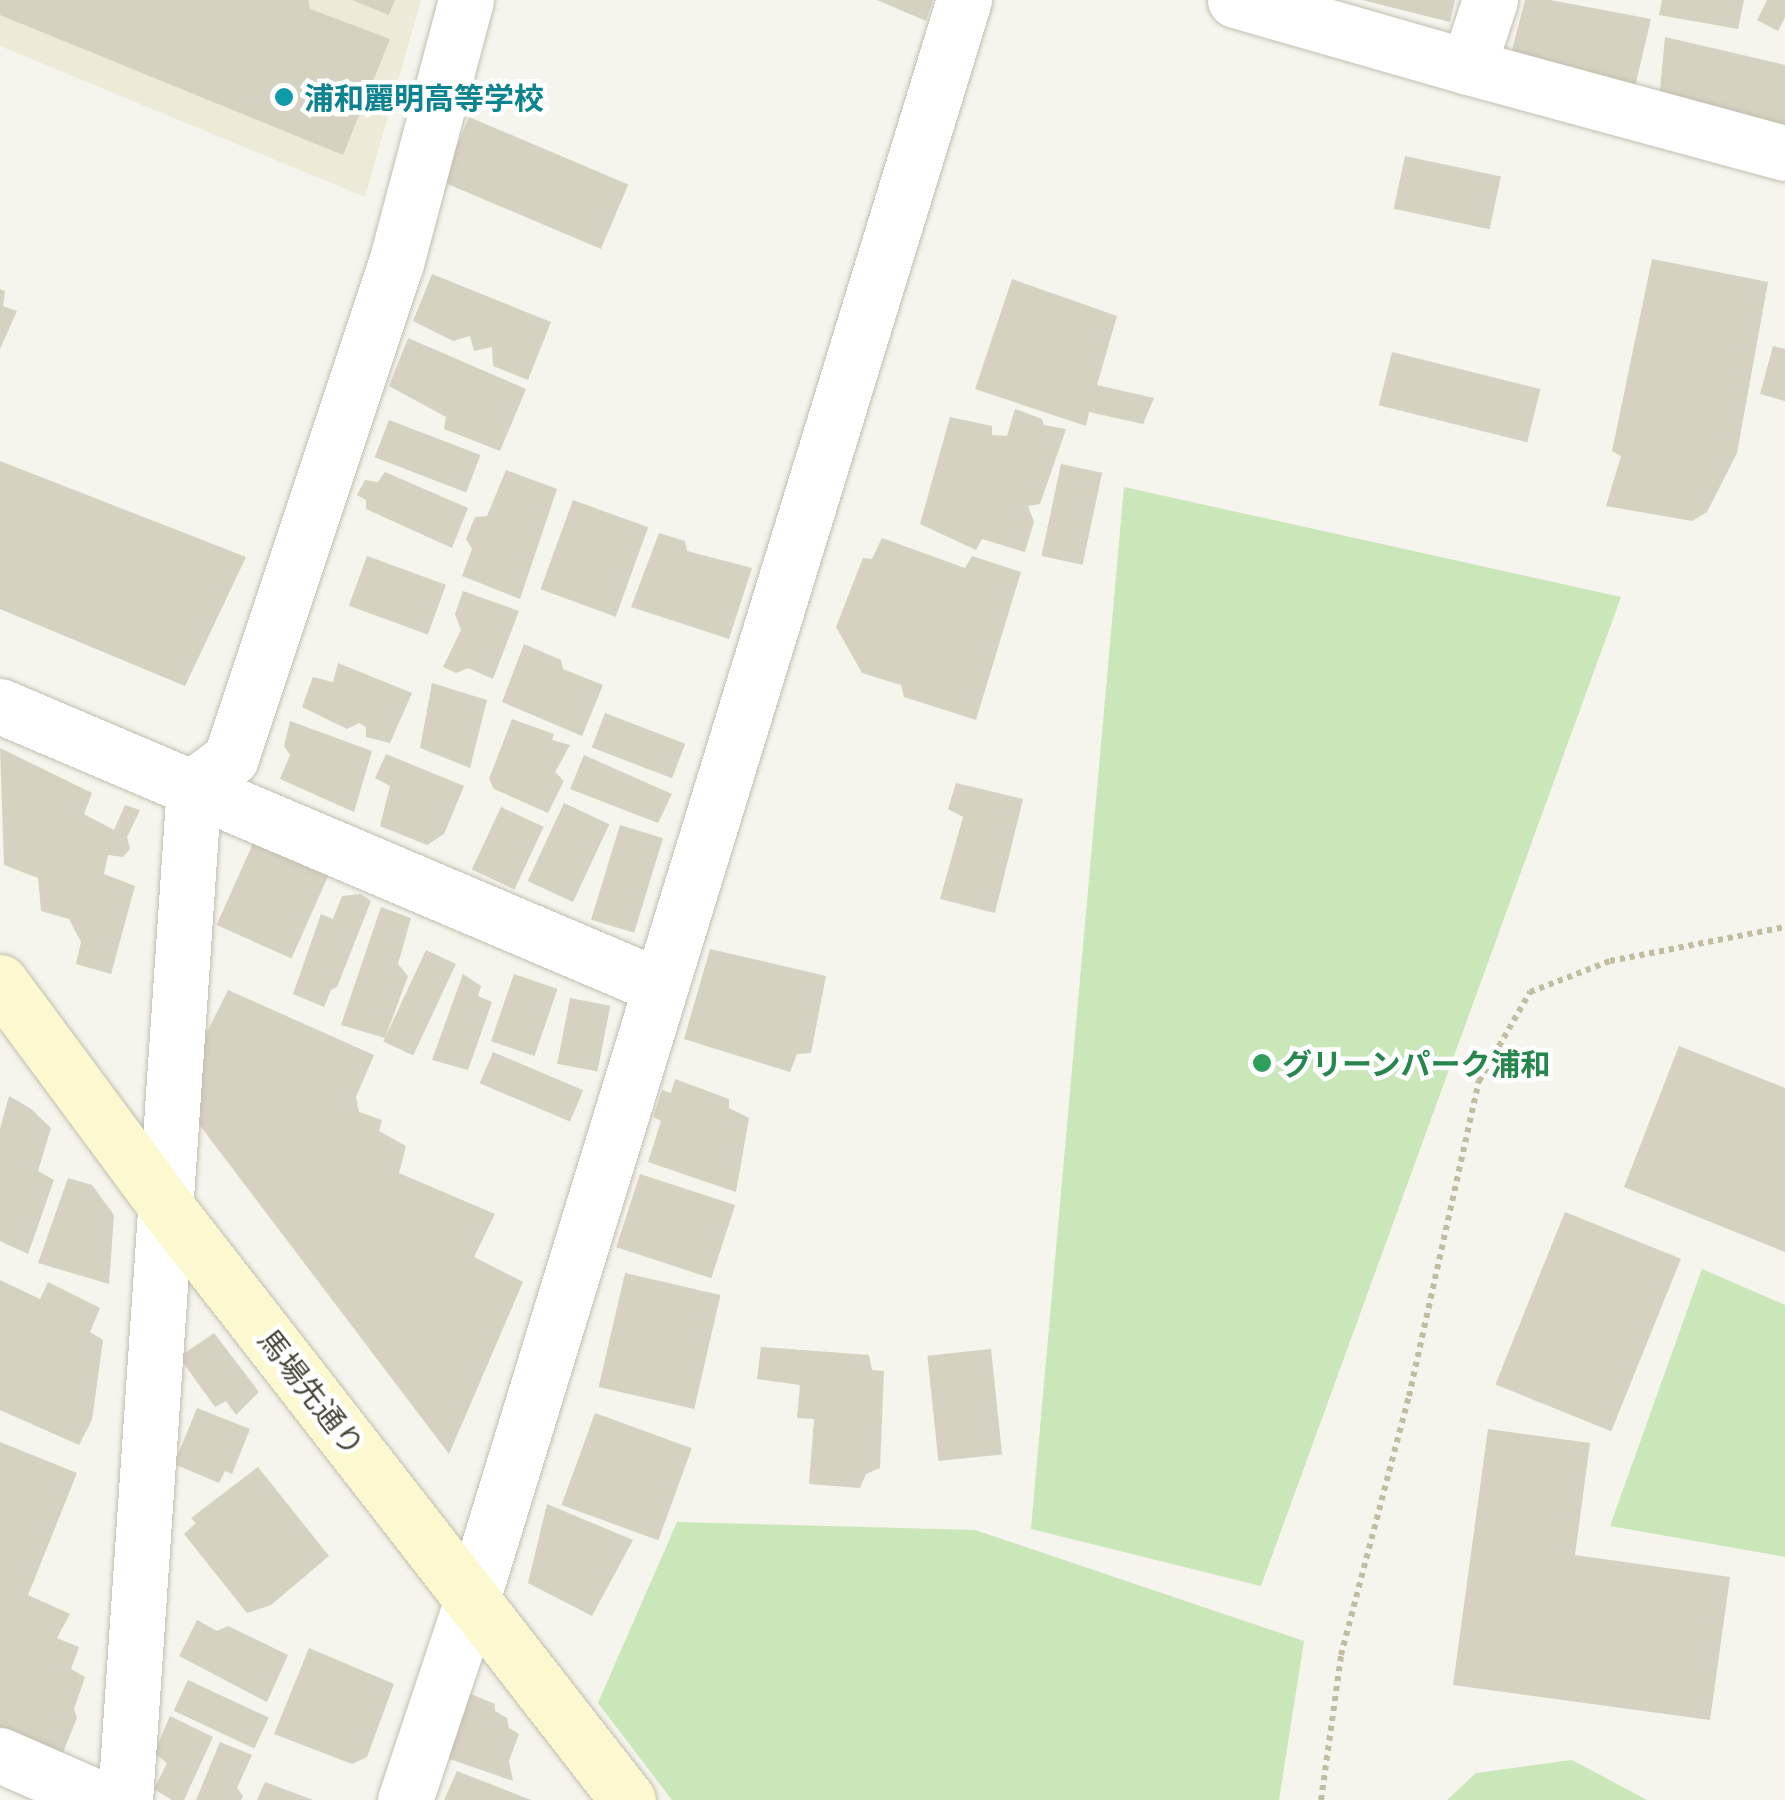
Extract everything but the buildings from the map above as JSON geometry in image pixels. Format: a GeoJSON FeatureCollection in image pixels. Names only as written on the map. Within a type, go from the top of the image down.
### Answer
{"type":"FeatureCollection","features":[{"type":"Feature","properties":{"kind":"street"},"geometry":{"type":"LineString","coordinates":[[124,1800],[194,786],[231,758],[396,263],[466,0]]}},
{"type":"Feature","properties":{"kind":"street"},"geometry":{"type":"LineString","coordinates":[[405,1800],[474,1597],[964,0]]}},
{"type":"Feature","properties":{"kind":"street"},"geometry":{"type":"LineString","coordinates":[[1235,0],[1785,153]]}},
{"type":"Feature","properties":{"kind":"street"},"geometry":{"type":"LineString","coordinates":[[1468,67],[1490,0]]}},
{"type":"Feature","properties":{"kind":"street"},"geometry":{"type":"LineString","coordinates":[[0,706],[659,986]]}},
{"type":"Feature","properties":{"kind":"street","name":"馬場先通り"},"geometry":{"type":"LineString","coordinates":[[0,982],[164,1204],[474,1597],[628,1800]]}},
{"type":"Feature","properties":{"kind":"street"},"geometry":{"type":"LineString","coordinates":[[0,1756],[103,1800]]}},
{"type":"Feature","properties":{"kind":"path"},"geometry":{"type":"LineString","coordinates":[[1320,1800],[1341,1656],[1409,1396],[1478,1081],[1530,992],[1610,961],[1785,927]]}},
{"type":"Feature","properties":{"kind":"shaded area","name":"浦和麗明高等学校"},"geometry":{"type":"Polygon","coordinates":[[[0,0],[421,0],[365,197],[0,46],[0,0]]]}},
{"type":"Feature","properties":{"kind":"green space","name":"グリーンパーク浦和"},"geometry":{"type":"Polygon","coordinates":[[[1124,487],[1621,597],[1261,1586],[1031,1529],[1124,487]]]}},
{"type":"Feature","properties":{"kind":"green space"},"geometry":{"type":"Polygon","coordinates":[[[1702,1269],[1785,1305],[1785,1557],[1610,1526],[1702,1269]]]}},
{"type":"Feature","properties":{"kind":"green space"},"geometry":{"type":"Polygon","coordinates":[[[677,1522],[975,1530],[1304,1641],[1279,1800],[672,1800],[598,1703],[677,1522]]]}},
{"type":"Feature","properties":{"kind":"green space"},"geometry":{"type":"Polygon","coordinates":[[[1572,1760],[1647,1800],[1447,1800],[1476,1773],[1572,1760]]]}},
{"type":"Feature","properties":{"kind":"place","name":"浦和麗明高等学校"},"geometry":{"type":"Point","coordinates":[284,97]}},
{"type":"Feature","properties":{"kind":"place","name":"グリーンパーク浦和"},"geometry":{"type":"Point","coordinates":[1262,1063]}}]}
